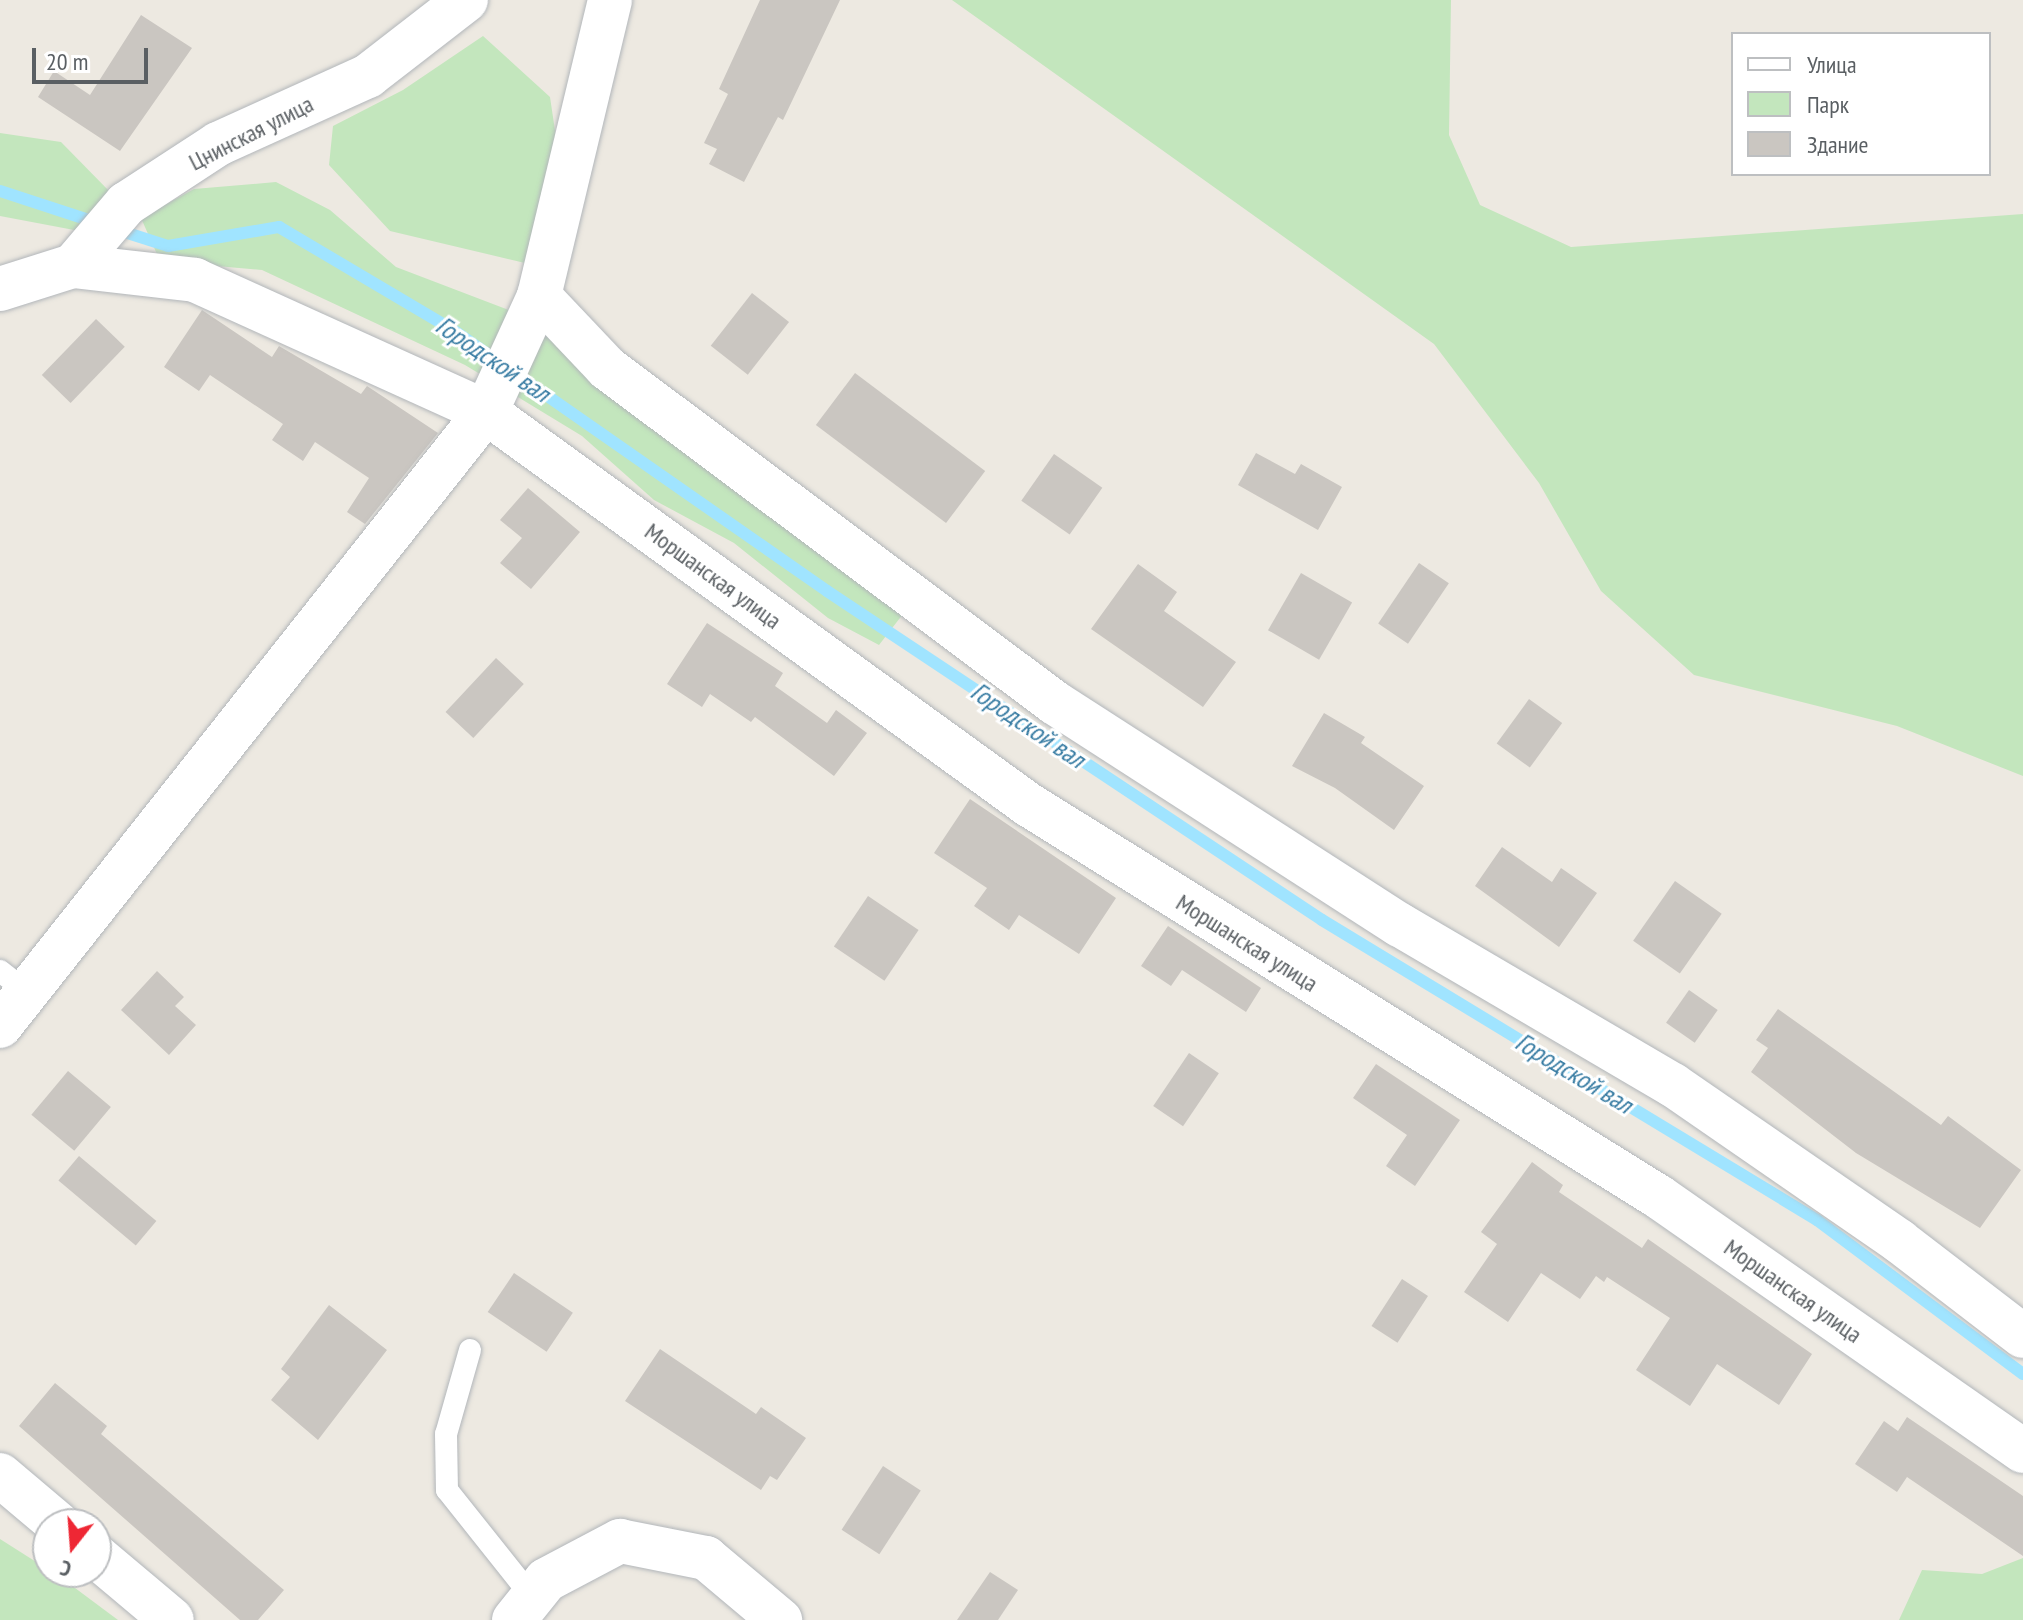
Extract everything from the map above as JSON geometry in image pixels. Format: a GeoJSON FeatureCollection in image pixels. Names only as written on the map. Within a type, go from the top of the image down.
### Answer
{"type":"FeatureCollection","features":[{"type":"Feature","properties":{"kind":"street","name":"Цнинская улица"},"geometry":{"type":"LineString","coordinates":[[73,266],[126,204],[218,144],[368,76],[466,0]]}},
{"type":"Feature","properties":{"kind":"street"},"geometry":{"type":"LineString","coordinates":[[0,1026],[14,982],[492,398],[539,296],[610,0]]}},
{"type":"Feature","properties":{"kind":"street"},"geometry":{"type":"LineString","coordinates":[[0,289],[73,266]]}},
{"type":"Feature","properties":{"kind":"street","name":"Моршанская улица"},"geometry":{"type":"LineString","coordinates":[[73,266],[195,280],[492,398],[1029,805],[1659,1197],[2023,1451]]}},
{"type":"Feature","properties":{"kind":"street"},"geometry":{"type":"LineString","coordinates":[[539,296],[607,368],[1055,703],[1400,925],[1673,1085],[1899,1241],[2023,1336]]}},
{"type":"Feature","properties":{"kind":"street"},"geometry":{"type":"LineString","coordinates":[[0,1475],[39,1508]]}},
{"type":"Feature","properties":{"kind":"street"},"geometry":{"type":"LineString","coordinates":[[523,1609],[546,1580],[620,1541],[706,1558],[780,1620]]}},
{"type":"Feature","properties":{"kind":"street"},"geometry":{"type":"LineString","coordinates":[[112,1569],[172,1620]]}},
{"type":"Feature","properties":{"kind":"lane"},"geometry":{"type":"LineString","coordinates":[[470,1350],[446,1434],[447,1490],[523,1609]]}},
{"type":"Feature","properties":{"kind":"green space"},"geometry":{"type":"Polygon","coordinates":[[[952,0],[1451,0],[1449,135],[1480,205],[1571,247],[2023,214],[2023,776],[1897,726],[1694,675],[1601,591],[1539,483],[1434,344],[952,0]]]}},
{"type":"Feature","properties":{"kind":"green space"},"geometry":{"type":"Polygon","coordinates":[[[483,36],[550,97],[557,144],[525,263],[390,231],[329,165],[333,126],[403,90],[483,36]]]}},
{"type":"Feature","properties":{"kind":"green space"},"geometry":{"type":"Polygon","coordinates":[[[0,133],[61,142],[112,194],[90,233],[0,216],[0,133]]]}},
{"type":"Feature","properties":{"kind":"green space"},"geometry":{"type":"Polygon","coordinates":[[[276,182],[330,210],[396,267],[530,318],[903,614],[879,645],[828,618],[734,543],[654,500],[582,436],[465,365],[262,270],[160,261],[141,218],[194,189],[276,182]]]}},
{"type":"Feature","properties":{"kind":"green space"},"geometry":{"type":"Polygon","coordinates":[[[0,1539],[32,1559],[32,1588],[75,1588],[118,1620],[0,1620],[0,1539]]]}},
{"type":"Feature","properties":{"kind":"green space"},"geometry":{"type":"Polygon","coordinates":[[[2023,1558],[2023,1620],[1899,1620],[1922,1570],[1982,1574],[2023,1558]]]}},
{"type":"Feature","properties":{"kind":"building"},"geometry":{"type":"Polygon","coordinates":[[[760,0],[840,0],[783,120],[778,117],[744,182],[709,164],[717,149],[704,143],[728,94],[719,89],[760,0]]]}},
{"type":"Feature","properties":{"kind":"building"},"geometry":{"type":"Polygon","coordinates":[[[141,15],[192,48],[120,151],[38,97],[54,71],[90,95],[141,15]]]}},
{"type":"Feature","properties":{"kind":"building"},"geometry":{"type":"Polygon","coordinates":[[[752,293],[789,322],[748,375],[711,346],[752,293]]]}},
{"type":"Feature","properties":{"kind":"building"},"geometry":{"type":"Polygon","coordinates":[[[202,310],[272,357],[279,346],[361,394],[367,386],[438,433],[365,524],[347,512],[369,478],[315,442],[303,461],[272,440],[283,424],[210,375],[199,391],[164,367],[202,310]]]}},
{"type":"Feature","properties":{"kind":"building"},"geometry":{"type":"Polygon","coordinates":[[[96,319],[125,347],[71,403],[42,375],[96,319]]]}},
{"type":"Feature","properties":{"kind":"building"},"geometry":{"type":"Polygon","coordinates":[[[855,373],[985,471],[946,523],[816,425],[855,373]]]}},
{"type":"Feature","properties":{"kind":"building"},"geometry":{"type":"Polygon","coordinates":[[[1256,453],[1295,474],[1301,464],[1342,487],[1318,530],[1238,485],[1256,453]]]}},
{"type":"Feature","properties":{"kind":"building"},"geometry":{"type":"Polygon","coordinates":[[[1054,454],[1102,488],[1070,535],[1021,501],[1054,454]]]}},
{"type":"Feature","properties":{"kind":"building"},"geometry":{"type":"Polygon","coordinates":[[[528,488],[580,532],[531,589],[500,563],[522,538],[500,520],[528,488]]]}},
{"type":"Feature","properties":{"kind":"building"},"geometry":{"type":"Polygon","coordinates":[[[1419,563],[1449,583],[1408,644],[1378,624],[1419,563]]]}},
{"type":"Feature","properties":{"kind":"building"},"geometry":{"type":"Polygon","coordinates":[[[1138,564],[1177,592],[1164,611],[1236,662],[1203,707],[1091,629],[1138,564]]]}},
{"type":"Feature","properties":{"kind":"building"},"geometry":{"type":"Polygon","coordinates":[[[1301,573],[1352,602],[1319,660],[1268,630],[1301,573]]]}},
{"type":"Feature","properties":{"kind":"building"},"geometry":{"type":"Polygon","coordinates":[[[707,623],[783,673],[775,686],[827,723],[836,710],[867,733],[834,776],[755,717],[751,722],[710,694],[702,707],[667,684],[707,623]]]}},
{"type":"Feature","properties":{"kind":"building"},"geometry":{"type":"Polygon","coordinates":[[[496,658],[524,684],[473,738],[446,712],[496,658]]]}},
{"type":"Feature","properties":{"kind":"building"},"geometry":{"type":"Polygon","coordinates":[[[1529,699],[1562,723],[1530,768],[1497,743],[1529,699]]]}},
{"type":"Feature","properties":{"kind":"building"},"geometry":{"type":"Polygon","coordinates":[[[1324,713],[1365,737],[1361,743],[1424,786],[1394,830],[1335,788],[1292,766],[1324,713]]]}},
{"type":"Feature","properties":{"kind":"building"},"geometry":{"type":"Polygon","coordinates":[[[970,799],[1116,898],[1079,954],[1019,915],[1009,930],[974,906],[987,888],[934,853],[970,799]]]}},
{"type":"Feature","properties":{"kind":"building"},"geometry":{"type":"Polygon","coordinates":[[[1502,847],[1552,882],[1561,868],[1597,893],[1559,947],[1475,886],[1502,847]]]}},
{"type":"Feature","properties":{"kind":"building"},"geometry":{"type":"Polygon","coordinates":[[[1675,881],[1722,914],[1680,973],[1633,941],[1675,881]]]}},
{"type":"Feature","properties":{"kind":"building"},"geometry":{"type":"Polygon","coordinates":[[[868,896],[919,930],[884,981],[834,947],[868,896]]]}},
{"type":"Feature","properties":{"kind":"building"},"geometry":{"type":"Polygon","coordinates":[[[1168,926],[1261,988],[1246,1012],[1182,970],[1171,986],[1141,966],[1168,926]]]}},
{"type":"Feature","properties":{"kind":"building"},"geometry":{"type":"Polygon","coordinates":[[[157,971],[184,997],[175,1006],[196,1025],[169,1055],[121,1010],[157,971]]]}},
{"type":"Feature","properties":{"kind":"building"},"geometry":{"type":"Polygon","coordinates":[[[1689,990],[1718,1010],[1695,1043],[1666,1023],[1689,990]]]}},
{"type":"Feature","properties":{"kind":"building"},"geometry":{"type":"Polygon","coordinates":[[[1778,1009],[1941,1125],[1948,1116],[2021,1170],[1980,1228],[1856,1153],[1751,1072],[1768,1048],[1756,1040],[1778,1009]]]}},
{"type":"Feature","properties":{"kind":"building"},"geometry":{"type":"Polygon","coordinates":[[[1189,1053],[1219,1073],[1183,1126],[1153,1106],[1189,1053]]]}},
{"type":"Feature","properties":{"kind":"building"},"geometry":{"type":"Polygon","coordinates":[[[1376,1064],[1460,1120],[1415,1186],[1386,1166],[1407,1135],[1353,1098],[1376,1064]]]}},
{"type":"Feature","properties":{"kind":"building"},"geometry":{"type":"Polygon","coordinates":[[[68,1071],[111,1107],[74,1151],[31,1115],[68,1071]]]}},
{"type":"Feature","properties":{"kind":"building"},"geometry":{"type":"Polygon","coordinates":[[[79,1156],[156,1221],[136,1245],[58,1181],[79,1156]]]}},
{"type":"Feature","properties":{"kind":"building"},"geometry":{"type":"Polygon","coordinates":[[[1532,1162],[1563,1185],[1559,1192],[1642,1248],[1648,1239],[1812,1354],[1779,1405],[1717,1364],[1690,1406],[1636,1370],[1670,1318],[1607,1277],[1604,1282],[1596,1276],[1580,1299],[1541,1273],[1508,1322],[1464,1292],[1497,1244],[1481,1232],[1532,1162]]]}},
{"type":"Feature","properties":{"kind":"building"},"geometry":{"type":"Polygon","coordinates":[[[514,1273],[573,1313],[547,1352],[488,1312],[514,1273]]]}},
{"type":"Feature","properties":{"kind":"building"},"geometry":{"type":"Polygon","coordinates":[[[1402,1279],[1428,1296],[1397,1343],[1372,1326],[1402,1279]]]}},
{"type":"Feature","properties":{"kind":"building"},"geometry":{"type":"Polygon","coordinates":[[[329,1305],[387,1350],[318,1440],[271,1400],[290,1377],[281,1369],[329,1305]]]}},
{"type":"Feature","properties":{"kind":"building"},"geometry":{"type":"Polygon","coordinates":[[[660,1349],[756,1414],[761,1407],[806,1438],[777,1480],[770,1476],[761,1490],[625,1401],[660,1349]]]}},
{"type":"Feature","properties":{"kind":"building"},"geometry":{"type":"Polygon","coordinates":[[[55,1383],[107,1426],[101,1434],[284,1590],[258,1620],[240,1620],[19,1426],[55,1383]]]}},
{"type":"Feature","properties":{"kind":"building"},"geometry":{"type":"Polygon","coordinates":[[[1907,1417],[2023,1496],[2023,1556],[1907,1477],[1897,1492],[1855,1464],[1884,1421],[1898,1431],[1907,1417]]]}},
{"type":"Feature","properties":{"kind":"building"},"geometry":{"type":"Polygon","coordinates":[[[883,1466],[921,1491],[879,1554],[842,1530],[883,1466]]]}},
{"type":"Feature","properties":{"kind":"building"},"geometry":{"type":"Polygon","coordinates":[[[990,1572],[1018,1590],[998,1620],[957,1620],[990,1572]]]}},
{"type":"Feature","properties":{"kind":"waterway","name":"Городской вал"},"geometry":{"type":"LineString","coordinates":[[0,191],[98,223]]}},
{"type":"Feature","properties":{"kind":"waterway","name":"Городской вал"},"geometry":{"type":"LineString","coordinates":[[115,229],[168,246],[279,227],[450,328],[827,591],[1322,920],[1817,1220],[2023,1374]]}}]}
